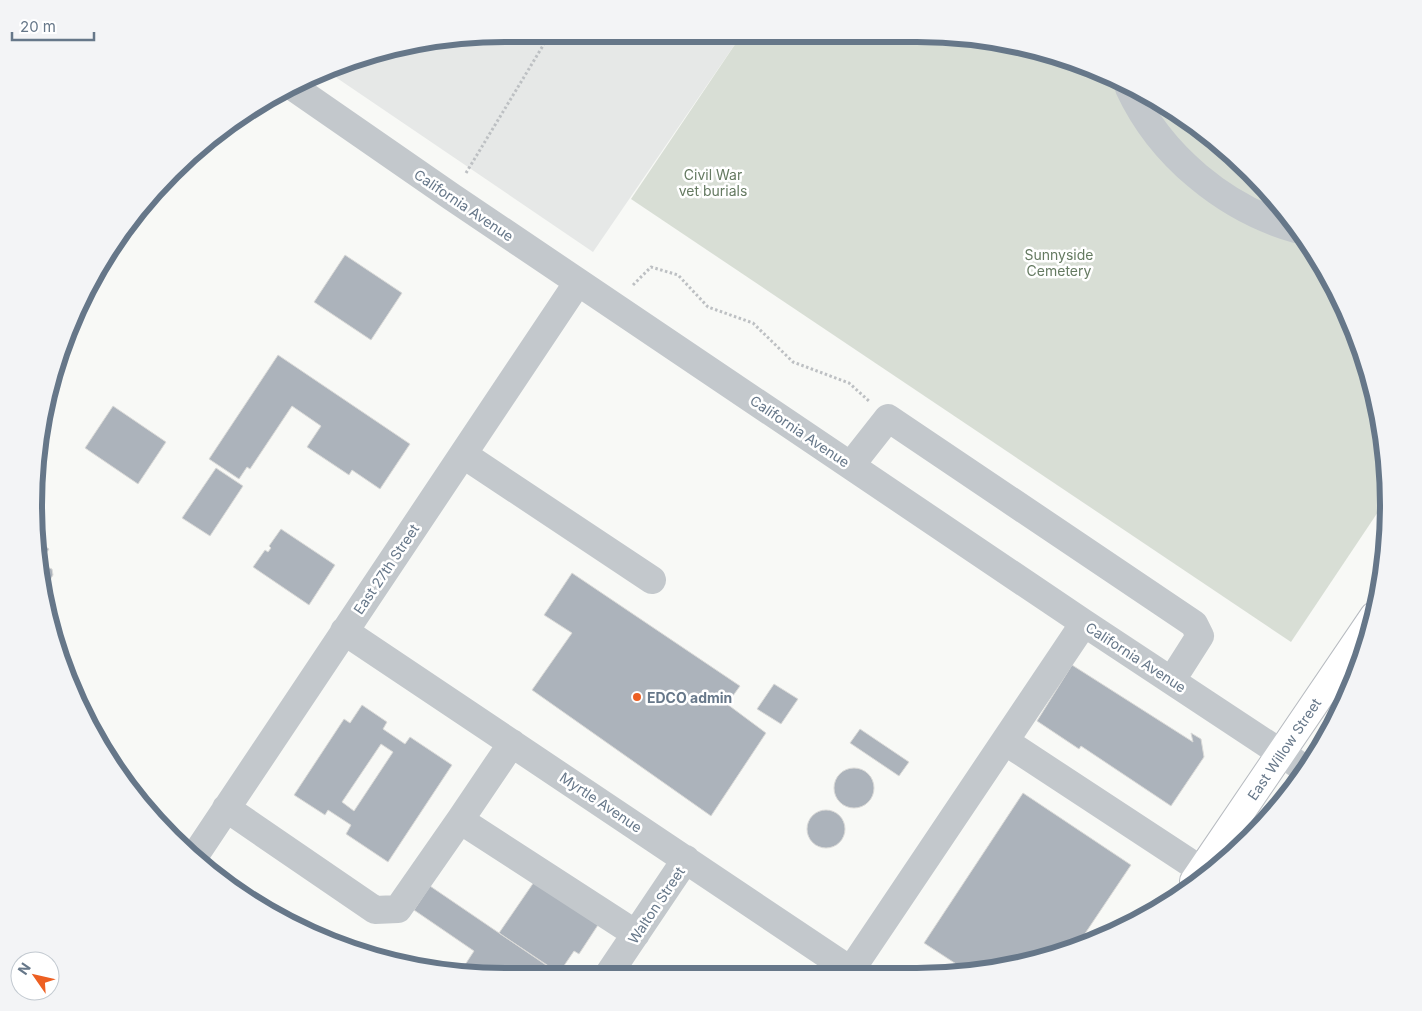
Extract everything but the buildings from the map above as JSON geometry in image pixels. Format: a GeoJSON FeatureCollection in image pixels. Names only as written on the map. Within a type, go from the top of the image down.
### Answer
{"type":"FeatureCollection","features":[{"type":"Feature","properties":{"kind":"main road","name":"East Willow Street"},"geometry":{"type":"LineString","coordinates":[[1202,869],[1361,636]]}},
{"type":"Feature","properties":{"kind":"street","name":"California Avenue"},"geometry":{"type":"LineString","coordinates":[[299,91],[578,282],[1084,623],[1299,765]]}},
{"type":"Feature","properties":{"kind":"street"},"geometry":{"type":"LineString","coordinates":[[1133,97],[1167,146],[1204,182],[1246,209],[1284,224]]}},
{"type":"Feature","properties":{"kind":"street","name":"East 27th Street"},"geometry":{"type":"LineString","coordinates":[[198,852],[578,282]]}},
{"type":"Feature","properties":{"kind":"street"},"geometry":{"type":"LineString","coordinates":[[851,465],[888,418],[1194,624],[1200,636],[1172,680]]}},
{"type":"Feature","properties":{"kind":"street"},"geometry":{"type":"LineString","coordinates":[[464,455],[652,580]]}},
{"type":"Feature","properties":{"kind":"street"},"geometry":{"type":"LineString","coordinates":[[857,968],[1084,623]]}},
{"type":"Feature","properties":{"kind":"street","name":"Myrtle Avenue"},"geometry":{"type":"LineString","coordinates":[[344,631],[848,968]]}},
{"type":"Feature","properties":{"kind":"street"},"geometry":{"type":"LineString","coordinates":[[226,808],[375,910],[398,909],[512,742]]}},
{"type":"Feature","properties":{"kind":"street"},"geometry":{"type":"LineString","coordinates":[[1006,742],[1196,875]]}},
{"type":"Feature","properties":{"kind":"street"},"geometry":{"type":"LineString","coordinates":[[460,820],[636,934]]}},
{"type":"Feature","properties":{"kind":"street","name":"Walton Street"},"geometry":{"type":"LineString","coordinates":[[613,968],[686,859]]}},
{"type":"Feature","properties":{"kind":"path"},"geometry":{"type":"LineString","coordinates":[[452,197],[545,42]]}},
{"type":"Feature","properties":{"kind":"path"},"geometry":{"type":"LineString","coordinates":[[633,285],[650,267],[678,274],[708,307],[753,323],[793,362],[849,383],[888,418]]}},
{"type":"Feature","properties":{"kind":"shaded area"},"geometry":{"type":"Polygon","coordinates":[[[737,42],[593,252],[334,76],[386,58],[415,51],[475,43],[737,42]]]}},
{"type":"Feature","properties":{"kind":"green space","name":"Sunnyside Cemetery"},"geometry":{"type":"Polygon","coordinates":[[[737,42],[916,42],[977,46],[1036,58],[1094,78],[1121,90],[1174,121],[1222,157],[1265,200],[1301,248],[1332,301],[1355,357],[1364,386],[1376,445],[1380,509],[1291,642],[631,199],[737,42]]]}},
{"type":"Feature","properties":{"kind":"place","name":"EDCO admin"},"geometry":{"type":"Point","coordinates":[637,697]}},
{"type":"Feature","properties":{"kind":"park label","name":"Civil War vet burials"},"geometry":{"type":"Point","coordinates":[713,182]}}]}
